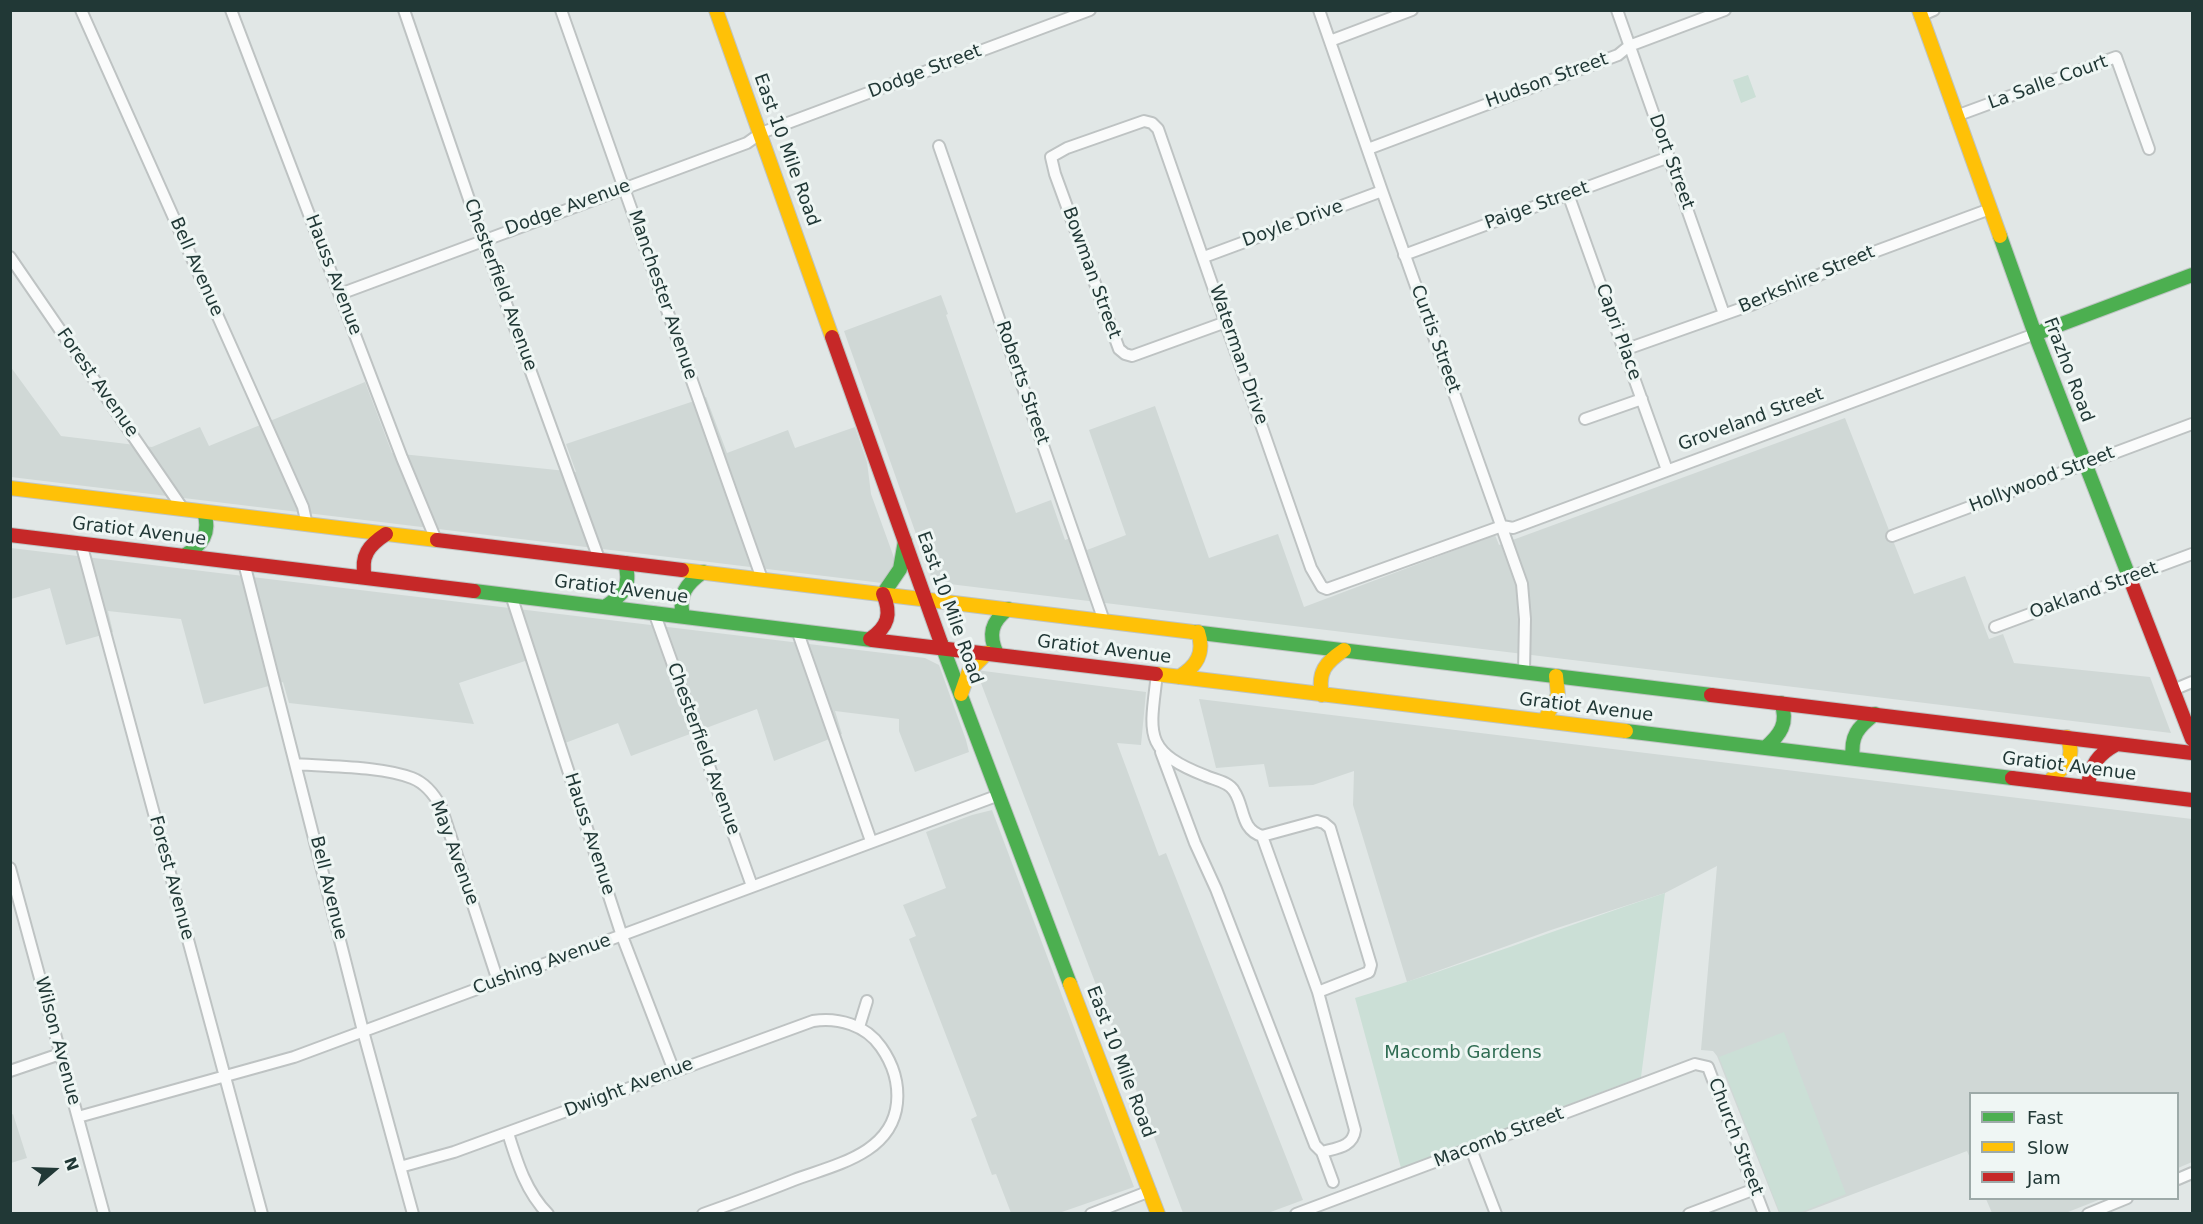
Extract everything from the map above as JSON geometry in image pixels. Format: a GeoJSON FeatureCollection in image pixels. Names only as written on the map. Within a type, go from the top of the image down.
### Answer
{"type":"FeatureCollection","features":[{"type":"Feature","properties":{"kind":"main road","name":"East 10 Mile Road"},"geometry":{"type":"LineString","coordinates":[[716,10],[894,514],[906,540],[943,647],[1158,1214]]}},
{"type":"Feature","properties":{"kind":"main road","name":"Frazho Road"},"geometry":{"type":"LineString","coordinates":[[1919,13],[2035,334],[2193,739]]}},
{"type":"Feature","properties":{"kind":"main road","name":"Groveland Street"},"geometry":{"type":"LineString","coordinates":[[2035,334],[2193,276]]}},
{"type":"Feature","properties":{"kind":"main road","name":"Gratiot Avenue"},"geometry":{"type":"LineString","coordinates":[[10,488],[2193,753]]}},
{"type":"Feature","properties":{"kind":"main road"},"geometry":{"type":"LineString","coordinates":[[184,555],[200,546],[206,536],[208,524],[204,512]]}},
{"type":"Feature","properties":{"kind":"main road","name":"Gratiot Avenue"},"geometry":{"type":"LineString","coordinates":[[10,534],[2193,800]]}},
{"type":"Feature","properties":{"kind":"main road"},"geometry":{"type":"LineString","coordinates":[[365,577],[362,564],[364,553],[372,543],[386,534]]}},
{"type":"Feature","properties":{"kind":"main road"},"geometry":{"type":"LineString","coordinates":[[870,639],[880,633],[889,620],[889,607],[883,594],[902,569],[906,540]]}},
{"type":"Feature","properties":{"kind":"main road"},"geometry":{"type":"LineString","coordinates":[[605,607],[622,594],[628,584],[628,570],[625,563]]}},
{"type":"Feature","properties":{"kind":"main road"},"geometry":{"type":"LineString","coordinates":[[683,616],[680,603],[682,592],[689,583],[704,572]]}},
{"type":"Feature","properties":{"kind":"main road"},"geometry":{"type":"LineString","coordinates":[[961,694],[969,669],[992,654],[991,629],[996,619],[1008,609]]}},
{"type":"Feature","properties":{"kind":"main road"},"geometry":{"type":"LineString","coordinates":[[1179,677],[1193,668],[1201,657],[1202,645],[1198,632]]}},
{"type":"Feature","properties":{"kind":"main road"},"geometry":{"type":"LineString","coordinates":[[1322,695],[1320,674],[1326,663],[1344,650]]}},
{"type":"Feature","properties":{"kind":"main road"},"geometry":{"type":"LineString","coordinates":[[1544,722],[1558,695],[1556,676]]}},
{"type":"Feature","properties":{"kind":"main road"},"geometry":{"type":"LineString","coordinates":[[1765,748],[1780,735],[1784,728],[1785,715],[1781,703]]}},
{"type":"Feature","properties":{"kind":"main road"},"geometry":{"type":"LineString","coordinates":[[1853,758],[1852,737],[1862,723],[1875,714]]}},
{"type":"Feature","properties":{"kind":"main road"},"geometry":{"type":"LineString","coordinates":[[2048,782],[2063,770],[2071,759],[2072,748],[2067,737]]}},
{"type":"Feature","properties":{"kind":"main road"},"geometry":{"type":"LineString","coordinates":[[2088,787],[2094,760],[2106,749],[2117,744]]}},
{"type":"Feature","properties":{"kind":"street","name":"Bell Avenue"},"geometry":{"type":"LineString","coordinates":[[81,10],[303,507],[307,525]]}},
{"type":"Feature","properties":{"kind":"street","name":"Hauss Avenue"},"geometry":{"type":"LineString","coordinates":[[231,10],[402,458],[436,540]]}},
{"type":"Feature","properties":{"kind":"street","name":"Chesterfield Avenue"},"geometry":{"type":"LineString","coordinates":[[404,10],[483,240],[599,559]]}},
{"type":"Feature","properties":{"kind":"street","name":"Manchester Avenue"},"geometry":{"type":"LineString","coordinates":[[561,10],[762,579]]}},
{"type":"Feature","properties":{"kind":"street","name":"Dodge Street"},"geometry":{"type":"LineString","coordinates":[[761,133],[1090,10]]}},
{"type":"Feature","properties":{"kind":"street","name":"Curtis Street"},"geometry":{"type":"LineString","coordinates":[[1320,10],[1404,255],[1522,584],[1524,672]]}},
{"type":"Feature","properties":{"kind":"street"},"geometry":{"type":"LineString","coordinates":[[1330,41],[1413,10]]}},
{"type":"Feature","properties":{"kind":"street","name":"Dort Street"},"geometry":{"type":"LineString","coordinates":[[1617,10],[1725,314]]}},
{"type":"Feature","properties":{"kind":"street","name":"Hudson Street"},"geometry":{"type":"LineString","coordinates":[[1368,149],[1618,55],[1629,46],[1725,10]]}},
{"type":"Feature","properties":{"kind":"street"},"geometry":{"type":"LineString","coordinates":[[1919,13],[1934,10]]}},
{"type":"Feature","properties":{"kind":"street","name":"La Salle Court"},"geometry":{"type":"LineString","coordinates":[[1956,116],[2116,57],[2149,149]]}},
{"type":"Feature","properties":{"kind":"street","name":"Bowman Street"},"geometry":{"type":"LineString","coordinates":[[1152,123],[1144,121],[1067,148],[1051,157],[1055,174],[1119,349],[1122,353],[1132,356],[1226,322]]}},
{"type":"Feature","properties":{"kind":"street","name":"Waterman Drive"},"geometry":{"type":"LineString","coordinates":[[1152,123],[1161,136],[1311,568],[1322,588]]}},
{"type":"Feature","properties":{"kind":"street","name":"Dodge Avenue"},"geometry":{"type":"LineString","coordinates":[[340,294],[747,143],[761,133]]}},
{"type":"Feature","properties":{"kind":"street","name":"Roberts Street"},"geometry":{"type":"LineString","coordinates":[[939,146],[1104,621]]}},
{"type":"Feature","properties":{"kind":"street","name":"Paige Street"},"geometry":{"type":"LineString","coordinates":[[1404,255],[1669,157]]}},
{"type":"Feature","properties":{"kind":"street","name":"Doyle Drive"},"geometry":{"type":"LineString","coordinates":[[1204,257],[1382,191]]}},
{"type":"Feature","properties":{"kind":"street","name":"Capri Place"},"geometry":{"type":"LineString","coordinates":[[1568,194],[1667,470]]}},
{"type":"Feature","properties":{"kind":"street","name":"Berkshire Street"},"geometry":{"type":"LineString","coordinates":[[1624,350],[1772,297],[1875,251],[1990,209]]}},
{"type":"Feature","properties":{"kind":"street","name":"Forest Avenue"},"geometry":{"type":"LineString","coordinates":[[10,257],[183,509]]}},
{"type":"Feature","properties":{"kind":"street","name":"Groveland Street"},"geometry":{"type":"LineString","coordinates":[[1322,588],[1334,588],[1502,526],[1513,528],[2035,334]]}},
{"type":"Feature","properties":{"kind":"street"},"geometry":{"type":"LineString","coordinates":[[1585,419],[1642,399]]}},
{"type":"Feature","properties":{"kind":"street","name":"Hollywood Street"},"geometry":{"type":"LineString","coordinates":[[1892,536],[2193,424]]}},
{"type":"Feature","properties":{"kind":"street","name":"Forest Avenue"},"geometry":{"type":"LineString","coordinates":[[81,543],[262,1214]]}},
{"type":"Feature","properties":{"kind":"street","name":"Oakland Street"},"geometry":{"type":"LineString","coordinates":[[1995,627],[2193,554]]}},
{"type":"Feature","properties":{"kind":"street","name":"Bell Avenue"},"geometry":{"type":"LineString","coordinates":[[244,563],[412,1214]]}},
{"type":"Feature","properties":{"kind":"street","name":"Hauss Avenue"},"geometry":{"type":"LineString","coordinates":[[511,595],[622,936],[674,1071]]}},
{"type":"Feature","properties":{"kind":"street","name":"Chesterfield Avenue"},"geometry":{"type":"LineString","coordinates":[[654,612],[752,886]]}},
{"type":"Feature","properties":{"kind":"street"},"geometry":{"type":"LineString","coordinates":[[797,630],[871,842]]}},
{"type":"Feature","properties":{"kind":"street"},"geometry":{"type":"LineString","coordinates":[[1157,674],[1151,717],[1153,736],[1195,843],[1216,889],[1315,1145],[1322,1152],[1333,1182]]}},
{"type":"Feature","properties":{"kind":"street"},"geometry":{"type":"LineString","coordinates":[[2173,690],[2193,682]]}},
{"type":"Feature","properties":{"kind":"street"},"geometry":{"type":"LineString","coordinates":[[1161,752],[1189,770],[1224,782],[1234,790],[1251,831],[1262,836],[1317,821],[1330,828],[1371,965],[1369,972],[1318,993]]}},
{"type":"Feature","properties":{"kind":"street","name":"May Avenue"},"geometry":{"type":"LineString","coordinates":[[296,764],[390,772],[413,779],[435,795],[441,807],[498,981]]}},
{"type":"Feature","properties":{"kind":"street","name":"Cushing Avenue"},"geometry":{"type":"LineString","coordinates":[[78,1117],[294,1057],[999,795]]}},
{"type":"Feature","properties":{"kind":"street"},"geometry":{"type":"LineString","coordinates":[[1262,836],[1318,993],[1355,1130],[1354,1139],[1349,1144],[1322,1152]]}},
{"type":"Feature","properties":{"kind":"street","name":"Wilson Avenue"},"geometry":{"type":"LineString","coordinates":[[10,868],[104,1214]]}},
{"type":"Feature","properties":{"kind":"street"},"geometry":{"type":"LineString","coordinates":[[10,913],[22,909]]}},
{"type":"Feature","properties":{"kind":"street"},"geometry":{"type":"LineString","coordinates":[[703,1214],[728,1210],[855,1157],[874,1145],[886,1133],[896,1108],[898,1090],[895,1073],[887,1055],[877,1041],[859,1027],[867,1001]]}},
{"type":"Feature","properties":{"kind":"street","name":"Dwight Avenue"},"geometry":{"type":"LineString","coordinates":[[400,1167],[454,1152],[508,1133],[813,1021],[837,1020],[859,1027]]}},
{"type":"Feature","properties":{"kind":"street"},"geometry":{"type":"LineString","coordinates":[[10,1071],[60,1054]]}},
{"type":"Feature","properties":{"kind":"street","name":"Macomb Street"},"geometry":{"type":"LineString","coordinates":[[1296,1214],[1695,1064],[1702,1064]]}},
{"type":"Feature","properties":{"kind":"street","name":"Church Street"},"geometry":{"type":"LineString","coordinates":[[1702,1064],[1708,1067],[1711,1073],[1764,1214]]}},
{"type":"Feature","properties":{"kind":"street"},"geometry":{"type":"LineString","coordinates":[[508,1133],[532,1195],[548,1214]]}},
{"type":"Feature","properties":{"kind":"street"},"geometry":{"type":"LineString","coordinates":[[1471,1149],[1496,1214]]}},
{"type":"Feature","properties":{"kind":"street"},"geometry":{"type":"LineString","coordinates":[[2179,1179],[2193,1173]]}},
{"type":"Feature","properties":{"kind":"street"},"geometry":{"type":"LineString","coordinates":[[1689,1214],[1755,1189]]}},
{"type":"Feature","properties":{"kind":"street"},"geometry":{"type":"LineString","coordinates":[[1091,1214],[1149,1191]]}},
{"type":"Feature","properties":{"kind":"street"},"geometry":{"type":"LineString","coordinates":[[2088,1214],[2122,1200]]}},
{"type":"Feature","properties":{"kind":"shaded area"},"geometry":{"type":"Polygon","coordinates":[[[941,295],[1016,513],[1051,500],[1065,540],[1081,534],[1087,550],[1126,535],[1089,430],[1155,406],[1209,558],[1278,534],[1304,607],[1495,535],[1499,545],[1845,418],[1914,594],[1965,576],[1989,639],[2003,634],[2014,663],[2150,677],[2171,733],[933,582],[844,331],[941,295]]]}},
{"type":"Feature","properties":{"kind":"shaded area"},"geometry":{"type":"Polygon","coordinates":[[[10,366],[61,436],[152,447],[200,427],[209,446],[365,382],[392,453],[576,472],[566,444],[706,397],[727,453],[788,430],[795,448],[855,427],[867,462],[871,494],[897,566],[882,583],[11,477],[10,366]]]}},
{"type":"Feature","properties":{"kind":"shaded area"},"geometry":{"type":"Polygon","coordinates":[[[11,548],[925,658],[939,665],[969,752],[915,772],[899,731],[899,719],[835,711],[842,734],[774,761],[757,709],[631,756],[618,723],[565,743],[537,657],[459,683],[474,724],[289,703],[283,682],[204,704],[181,619],[108,611],[113,632],[66,645],[50,588],[11,599],[11,548]]]}},
{"type":"Feature","properties":{"kind":"shaded area"},"geometry":{"type":"Polygon","coordinates":[[[976,670],[1146,692],[1141,745],[1117,743],[1159,856],[1166,853],[1303,1200],[1268,1213],[1183,1213],[976,670]]]}},
{"type":"Feature","properties":{"kind":"shaded area"},"geometry":{"type":"Polygon","coordinates":[[[1199,699],[2192,819],[2192,1162],[2179,1168],[2179,1092],[1969,1092],[1969,1156],[1967,1151],[1803,1213],[1779,1213],[1717,1056],[1713,1051],[1701,1050],[1717,866],[1665,893],[1551,930],[1407,982],[1353,805],[1354,771],[1313,785],[1269,787],[1264,764],[1216,768],[1199,699]]]}},
{"type":"Feature","properties":{"kind":"shaded area"},"geometry":{"type":"Polygon","coordinates":[[[992,810],[1134,1187],[1059,1213],[1011,1213],[996,1174],[992,1175],[971,1119],[977,1116],[909,939],[916,936],[903,905],[946,888],[926,832],[992,810]]]}},
{"type":"Feature","properties":{"kind":"shaded area"},"geometry":{"type":"Polygon","coordinates":[[[13,1114],[27,1158],[11,1163],[11,1115],[13,1114]]]}},
{"type":"Feature","properties":{"kind":"shaded area"},"geometry":{"type":"Polygon","coordinates":[[[1986,1200],[2098,1200],[2063,1214],[1992,1213],[1986,1200]]]}},
{"type":"Feature","properties":{"kind":"green space"},"geometry":{"type":"Polygon","coordinates":[[[1748,75],[1756,97],[1741,103],[1733,80],[1748,75]]]}},
{"type":"Feature","properties":{"kind":"green space","name":"Macomb Gardens"},"geometry":{"type":"Polygon","coordinates":[[[1665,893],[1641,1077],[1401,1168],[1355,998],[1665,893]]]}},
{"type":"Feature","properties":{"kind":"green space"},"geometry":{"type":"Polygon","coordinates":[[[1784,1032],[1846,1194],[1799,1213],[1780,1213],[1719,1057],[1784,1032]]]}},
{"type":"Feature","properties":{"kind":"traffic: fast"},"geometry":{"type":"LineString","coordinates":[[2000,236],[2035,334],[2130,579]]}},
{"type":"Feature","properties":{"kind":"traffic: fast"},"geometry":{"type":"LineString","coordinates":[[2035,334],[2192,275]]}},
{"type":"Feature","properties":{"kind":"traffic: fast"},"geometry":{"type":"LineString","coordinates":[[184,556],[203,538],[206,526],[204,512]]}},
{"type":"Feature","properties":{"kind":"traffic: fast"},"geometry":{"type":"LineString","coordinates":[[883,594],[900,569],[905,541]]}},
{"type":"Feature","properties":{"kind":"traffic: fast"},"geometry":{"type":"LineString","coordinates":[[605,607],[624,589],[627,578],[625,563]]}},
{"type":"Feature","properties":{"kind":"traffic: fast"},"geometry":{"type":"LineString","coordinates":[[683,616],[682,602],[685,591],[703,572]]}},
{"type":"Feature","properties":{"kind":"traffic: fast"},"geometry":{"type":"LineString","coordinates":[[474,591],[872,640]]}},
{"type":"Feature","properties":{"kind":"traffic: fast"},"geometry":{"type":"LineString","coordinates":[[997,654],[992,635],[993,629],[998,619],[1008,609]]}},
{"type":"Feature","properties":{"kind":"traffic: fast"},"geometry":{"type":"LineString","coordinates":[[1193,632],[1711,695]]}},
{"type":"Feature","properties":{"kind":"traffic: fast"},"geometry":{"type":"LineString","coordinates":[[941,643],[1070,984]]}},
{"type":"Feature","properties":{"kind":"traffic: fast"},"geometry":{"type":"LineString","coordinates":[[1765,748],[1782,728],[1784,717],[1781,703]]}},
{"type":"Feature","properties":{"kind":"traffic: fast"},"geometry":{"type":"LineString","coordinates":[[1853,758],[1852,750],[1856,733],[1875,714]]}},
{"type":"Feature","properties":{"kind":"traffic: fast"},"geometry":{"type":"LineString","coordinates":[[1626,731],[2012,778]]}},
{"type":"Feature","properties":{"kind":"traffic: slow"},"geometry":{"type":"LineString","coordinates":[[716,10],[832,337]]}},
{"type":"Feature","properties":{"kind":"traffic: slow"},"geometry":{"type":"LineString","coordinates":[[1919,10],[2000,236]]}},
{"type":"Feature","properties":{"kind":"traffic: slow"},"geometry":{"type":"LineString","coordinates":[[10,488],[437,540]]}},
{"type":"Feature","properties":{"kind":"traffic: slow"},"geometry":{"type":"LineString","coordinates":[[682,570],[1193,632]]}},
{"type":"Feature","properties":{"kind":"traffic: slow"},"geometry":{"type":"LineString","coordinates":[[1179,677],[1191,668],[1198,658],[1201,646],[1198,632]]}},
{"type":"Feature","properties":{"kind":"traffic: slow"},"geometry":{"type":"LineString","coordinates":[[1322,695],[1321,680],[1324,668],[1344,650]]}},
{"type":"Feature","properties":{"kind":"traffic: slow"},"geometry":{"type":"LineString","coordinates":[[961,694],[969,671],[987,653]]}},
{"type":"Feature","properties":{"kind":"traffic: slow"},"geometry":{"type":"LineString","coordinates":[[1156,674],[1626,731]]}},
{"type":"Feature","properties":{"kind":"traffic: slow"},"geometry":{"type":"LineString","coordinates":[[1544,721],[1558,695],[1556,676]]}},
{"type":"Feature","properties":{"kind":"traffic: slow"},"geometry":{"type":"LineString","coordinates":[[2048,782],[2064,767],[2070,757],[2067,737]]}},
{"type":"Feature","properties":{"kind":"traffic: slow"},"geometry":{"type":"LineString","coordinates":[[1070,984],[1158,1214]]}},
{"type":"Feature","properties":{"kind":"traffic: jam"},"geometry":{"type":"LineString","coordinates":[[832,337],[941,643]]}},
{"type":"Feature","properties":{"kind":"traffic: jam"},"geometry":{"type":"LineString","coordinates":[[365,577],[364,563],[367,552],[386,534]]}},
{"type":"Feature","properties":{"kind":"traffic: jam"},"geometry":{"type":"LineString","coordinates":[[10,535],[474,591]]}},
{"type":"Feature","properties":{"kind":"traffic: jam"},"geometry":{"type":"LineString","coordinates":[[437,540],[682,570]]}},
{"type":"Feature","properties":{"kind":"traffic: jam"},"geometry":{"type":"LineString","coordinates":[[2130,579],[2192,739]]}},
{"type":"Feature","properties":{"kind":"traffic: jam"},"geometry":{"type":"LineString","coordinates":[[870,639],[881,630],[887,620],[888,614],[883,594]]}},
{"type":"Feature","properties":{"kind":"traffic: jam"},"geometry":{"type":"LineString","coordinates":[[872,640],[1156,674]]}},
{"type":"Feature","properties":{"kind":"traffic: jam"},"geometry":{"type":"LineString","coordinates":[[1711,695],[2192,753]]}},
{"type":"Feature","properties":{"kind":"traffic: jam"},"geometry":{"type":"LineString","coordinates":[[2088,787],[2096,761],[2117,744]]}},
{"type":"Feature","properties":{"kind":"traffic: jam"},"geometry":{"type":"LineString","coordinates":[[2012,778],[2192,800]]}}]}
